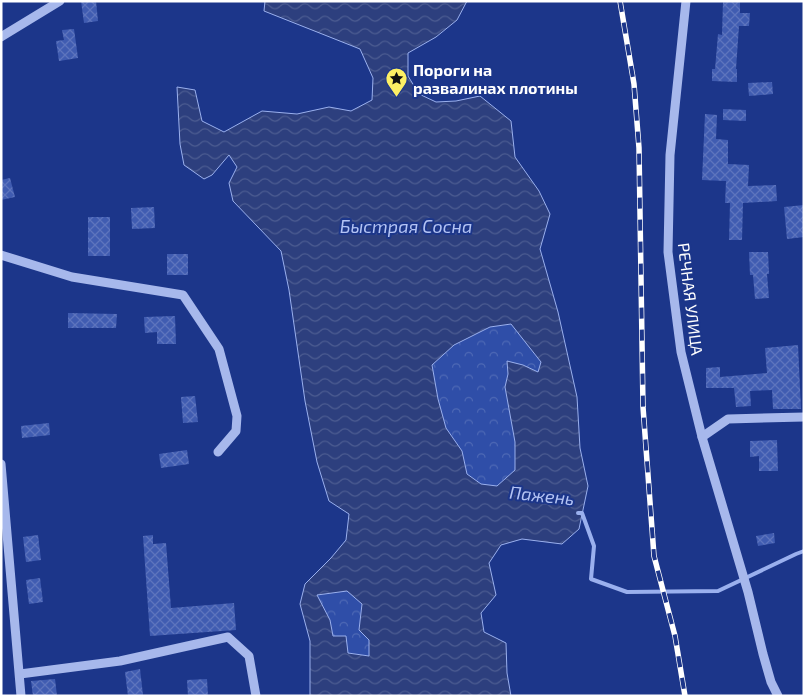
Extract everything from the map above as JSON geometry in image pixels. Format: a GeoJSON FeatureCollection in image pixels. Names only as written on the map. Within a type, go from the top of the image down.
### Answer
{"type":"FeatureCollection","features":[{"type":"Feature","properties":{"kind":"street"},"geometry":{"type":"LineString","coordinates":[[1,37],[60,1]]}},
{"type":"Feature","properties":{"kind":"street","name":"РЕЧНАЯ УЛИЦА"},"geometry":{"type":"LineString","coordinates":[[686,1],[670,155],[668,252],[681,352],[702,437],[748,592],[768,673],[778,696]]}},
{"type":"Feature","properties":{"kind":"street"},"geometry":{"type":"LineString","coordinates":[[1,256],[72,278],[183,295],[218,349],[237,416],[236,431],[218,452]]}},
{"type":"Feature","properties":{"kind":"street"},"geometry":{"type":"LineString","coordinates":[[702,437],[728,419],[804,417]]}},
{"type":"Feature","properties":{"kind":"street"},"geometry":{"type":"LineString","coordinates":[[1,464],[21,696]]}},
{"type":"Feature","properties":{"kind":"street"},"geometry":{"type":"LineString","coordinates":[[20,674],[120,661],[228,637],[249,656],[256,696]]}},
{"type":"Feature","properties":{"kind":"green space"},"geometry":{"type":"Polygon","coordinates":[[[511,324],[541,362],[538,372],[523,365],[507,361],[508,374],[505,387],[515,442],[515,470],[497,486],[481,484],[467,474],[462,451],[446,428],[438,399],[432,365],[454,345],[490,327],[511,324]]]}},
{"type":"Feature","properties":{"kind":"green space"},"geometry":{"type":"Polygon","coordinates":[[[347,591],[362,604],[359,629],[369,640],[369,656],[348,653],[333,636],[330,620],[317,595],[347,591]]]}},
{"type":"Feature","properties":{"kind":"water","name":"Быстрая Сосна"},"geometry":{"type":"Polygon","coordinates":[[[265,1],[467,1],[457,20],[436,37],[408,53],[408,76],[419,94],[436,102],[456,101],[480,96],[511,121],[515,157],[539,191],[550,214],[540,249],[558,312],[577,397],[580,448],[588,486],[579,529],[562,544],[522,539],[501,545],[489,563],[496,595],[481,613],[484,632],[506,643],[507,673],[511,696],[310,696],[310,641],[300,604],[305,584],[346,540],[349,514],[329,501],[317,462],[305,401],[289,290],[281,251],[233,201],[229,183],[237,167],[229,155],[212,175],[204,179],[184,165],[180,144],[177,87],[195,90],[202,121],[224,132],[262,111],[297,114],[329,107],[351,111],[372,100],[373,78],[360,49],[264,11],[265,1]],[[511,324],[490,327],[454,345],[432,365],[438,399],[446,428],[462,451],[467,474],[481,484],[497,486],[515,470],[515,442],[505,387],[508,374],[507,361],[523,365],[538,372],[541,362],[511,324]],[[347,591],[317,595],[330,620],[333,636],[346,636],[348,653],[369,656],[369,640],[359,630],[362,604],[347,591]]]}},
{"type":"Feature","properties":{"kind":"building"},"geometry":{"type":"Polygon","coordinates":[[[81,1],[96,1],[98,21],[84,23],[81,1]]]}},
{"type":"Feature","properties":{"kind":"building"},"geometry":{"type":"Polygon","coordinates":[[[723,1],[740,1],[740,13],[750,13],[749,26],[739,26],[737,82],[712,81],[712,69],[715,69],[718,34],[722,35],[723,1]]]}},
{"type":"Feature","properties":{"kind":"building"},"geometry":{"type":"Polygon","coordinates":[[[74,29],[78,58],[59,61],[56,41],[64,40],[62,30],[74,29]]]}},
{"type":"Feature","properties":{"kind":"building"},"geometry":{"type":"Polygon","coordinates":[[[772,82],[773,94],[749,96],[748,83],[772,82]]]}},
{"type":"Feature","properties":{"kind":"building"},"geometry":{"type":"Polygon","coordinates":[[[723,109],[746,110],[746,121],[723,120],[723,109]]]}},
{"type":"Feature","properties":{"kind":"building"},"geometry":{"type":"Polygon","coordinates":[[[705,114],[717,115],[716,139],[728,140],[728,164],[749,165],[748,186],[776,185],[777,201],[743,203],[742,240],[729,240],[730,203],[725,203],[726,181],[702,180],[705,114]]]}},
{"type":"Feature","properties":{"kind":"building"},"geometry":{"type":"Polygon","coordinates":[[[10,178],[15,197],[1,200],[1,180],[10,178]]]}},
{"type":"Feature","properties":{"kind":"building"},"geometry":{"type":"Polygon","coordinates":[[[804,205],[804,237],[787,239],[784,207],[804,205]]]}},
{"type":"Feature","properties":{"kind":"building"},"geometry":{"type":"Polygon","coordinates":[[[154,207],[155,228],[132,229],[131,208],[154,207]]]}},
{"type":"Feature","properties":{"kind":"building"},"geometry":{"type":"Polygon","coordinates":[[[88,217],[110,217],[110,256],[88,256],[88,217]]]}},
{"type":"Feature","properties":{"kind":"building"},"geometry":{"type":"Polygon","coordinates":[[[749,252],[768,252],[769,298],[755,299],[753,275],[750,275],[749,252]]]}},
{"type":"Feature","properties":{"kind":"building"},"geometry":{"type":"Polygon","coordinates":[[[167,254],[188,254],[188,275],[167,275],[167,254]]]}},
{"type":"Feature","properties":{"kind":"building"},"geometry":{"type":"Polygon","coordinates":[[[68,313],[117,314],[116,328],[68,328],[68,313]]]}},
{"type":"Feature","properties":{"kind":"building"},"geometry":{"type":"Polygon","coordinates":[[[175,316],[176,344],[157,344],[157,332],[145,333],[144,317],[175,316]]]}},
{"type":"Feature","properties":{"kind":"building"},"geometry":{"type":"Polygon","coordinates":[[[798,345],[801,409],[773,409],[772,390],[750,391],[751,406],[736,407],[734,388],[706,388],[706,368],[720,367],[720,377],[767,373],[765,348],[798,345]]]}},
{"type":"Feature","properties":{"kind":"building"},"geometry":{"type":"Polygon","coordinates":[[[195,396],[198,422],[183,423],[181,397],[195,396]]]}},
{"type":"Feature","properties":{"kind":"building"},"geometry":{"type":"Polygon","coordinates":[[[49,423],[50,435],[22,438],[21,426],[49,423]]]}},
{"type":"Feature","properties":{"kind":"building"},"geometry":{"type":"Polygon","coordinates":[[[777,440],[778,471],[759,471],[759,456],[750,457],[750,441],[777,440]]]}},
{"type":"Feature","properties":{"kind":"building"},"geometry":{"type":"Polygon","coordinates":[[[187,450],[189,464],[161,468],[159,454],[187,450]]]}},
{"type":"Feature","properties":{"kind":"building"},"geometry":{"type":"Polygon","coordinates":[[[774,533],[775,543],[758,546],[756,536],[774,533]]]}},
{"type":"Feature","properties":{"kind":"building"},"geometry":{"type":"Polygon","coordinates":[[[38,535],[41,560],[26,562],[23,537],[38,535]]]}},
{"type":"Feature","properties":{"kind":"building"},"geometry":{"type":"Polygon","coordinates":[[[153,535],[153,544],[166,543],[171,608],[234,603],[236,630],[150,636],[143,536],[153,535]]]}},
{"type":"Feature","properties":{"kind":"building"},"geometry":{"type":"Polygon","coordinates":[[[40,578],[43,602],[29,604],[26,580],[40,578]]]}},
{"type":"Feature","properties":{"kind":"building"},"geometry":{"type":"Polygon","coordinates":[[[140,669],[143,695],[128,696],[125,672],[140,669]]]}},
{"type":"Feature","properties":{"kind":"building"},"geometry":{"type":"Polygon","coordinates":[[[55,679],[57,696],[33,696],[31,681],[55,679]]]}},
{"type":"Feature","properties":{"kind":"building"},"geometry":{"type":"Polygon","coordinates":[[[207,679],[208,696],[188,696],[187,680],[207,679]]]}},
{"type":"Feature","properties":{"kind":"waterway","name":"Пажень"},"geometry":{"type":"LineString","coordinates":[[578,513],[582,513],[594,546],[591,579],[627,592],[718,591],[804,551]]}},
{"type":"Feature","properties":{"kind":"railway"},"geometry":{"type":"LineString","coordinates":[[620,1],[634,84],[639,148],[643,407],[654,556],[675,636],[685,696]]}},
{"type":"Feature","properties":{"kind":"place","name":"Пороги на развалинах плотины"},"geometry":{"type":"Point","coordinates":[397,97]}}]}
